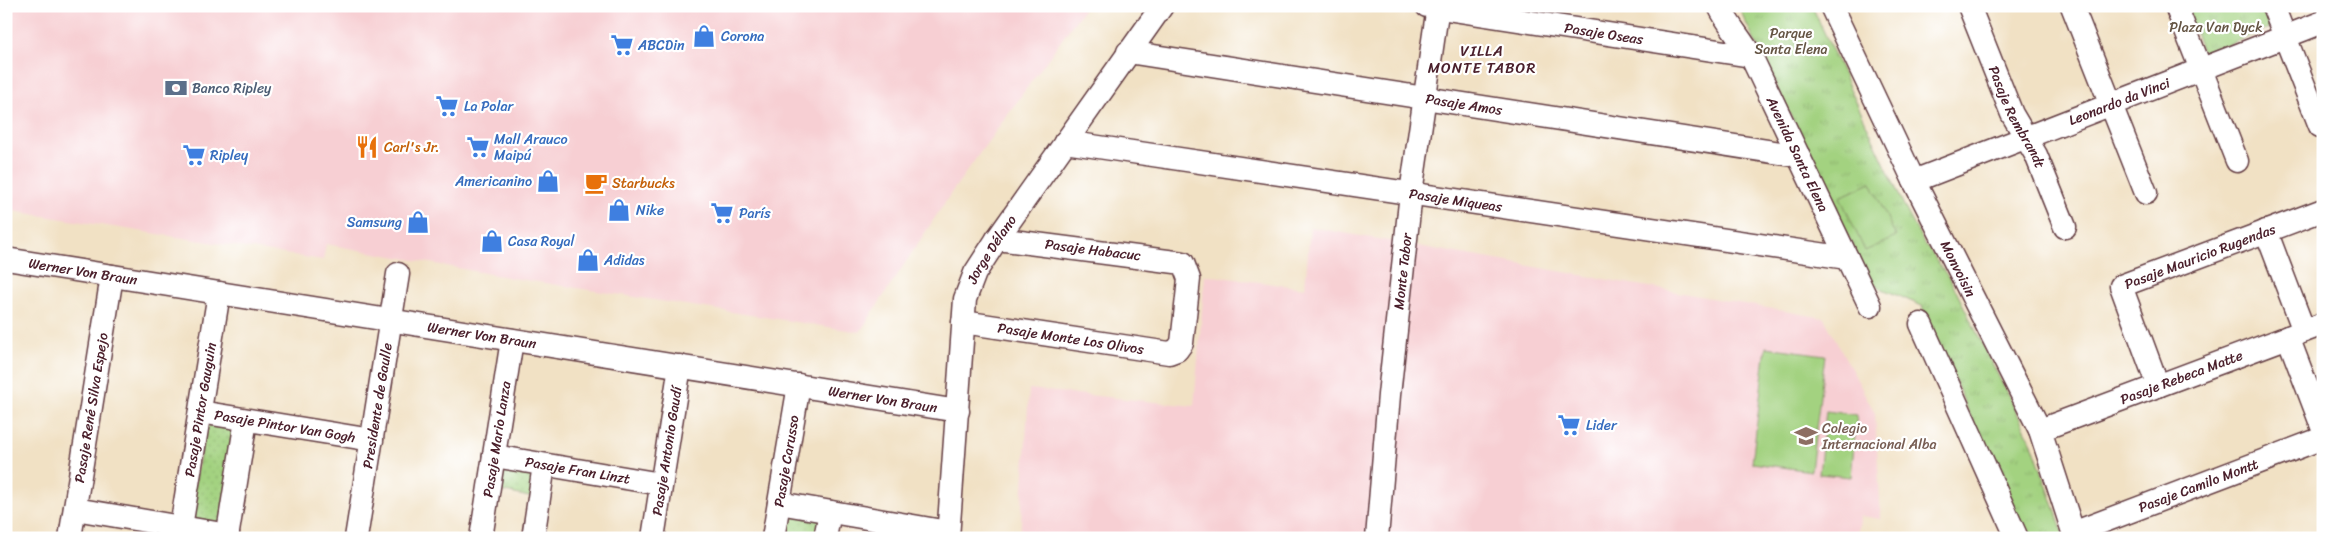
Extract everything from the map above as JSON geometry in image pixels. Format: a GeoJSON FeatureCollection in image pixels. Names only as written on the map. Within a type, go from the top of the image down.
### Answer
{"type":"FeatureCollection","features":[{"type":"Feature","properties":{"kind":"street","name":"Jorge Délano"},"geometry":{"type":"LineString","coordinates":[[948,535],[963,322],[965,299],[969,285],[997,238],[1162,6]]}},
{"type":"Feature","properties":{"kind":"street","name":"Avenida Santa Elena"},"geometry":{"type":"LineString","coordinates":[[1719,6],[1732,29],[1746,47],[1870,306]]}},
{"type":"Feature","properties":{"kind":"street"},"geometry":{"type":"LineString","coordinates":[[1731,6],[1746,47]]}},
{"type":"Feature","properties":{"kind":"street","name":"Monvoisin"},"geometry":{"type":"LineString","coordinates":[[1831,6],[1914,180],[2040,430],[2074,535]]}},
{"type":"Feature","properties":{"kind":"street","name":"Pasaje Rembrandt"},"geometry":{"type":"LineString","coordinates":[[1970,6],[2012,114],[2036,155],[2065,227]]}},
{"type":"Feature","properties":{"kind":"street"},"geometry":{"type":"LineString","coordinates":[[2072,6],[2109,105],[2146,193]]}},
{"type":"Feature","properties":{"kind":"street"},"geometry":{"type":"LineString","coordinates":[[2176,6],[2236,161]]}},
{"type":"Feature","properties":{"kind":"street"},"geometry":{"type":"LineString","coordinates":[[2274,6],[2320,126]]}},
{"type":"Feature","properties":{"kind":"street","name":"Pasaje Oseas"},"geometry":{"type":"LineString","coordinates":[[1434,7],[1746,47]]}},
{"type":"Feature","properties":{"kind":"street","name":"Monte Tabor"},"geometry":{"type":"LineString","coordinates":[[1377,538],[1389,395],[1411,193],[1425,99],[1434,7]]}},
{"type":"Feature","properties":{"kind":"street","name":"Leonardo da Vinci"},"geometry":{"type":"LineString","coordinates":[[1914,180],[2323,22]]}},
{"type":"Feature","properties":{"kind":"street","name":"Pasaje Amos"},"geometry":{"type":"LineString","coordinates":[[1128,52],[1799,156]]}},
{"type":"Feature","properties":{"kind":"street","name":"Pasaje Miqueas"},"geometry":{"type":"LineString","coordinates":[[1065,142],[1847,258]]}},
{"type":"Feature","properties":{"kind":"street","name":"Pasaje Mauricio Rugendas"},"geometry":{"type":"LineString","coordinates":[[2158,386],[2121,286],[2323,210]]}},
{"type":"Feature","properties":{"kind":"street"},"geometry":{"type":"LineString","coordinates":[[2266,231],[2305,330],[2323,429]]}},
{"type":"Feature","properties":{"kind":"street","name":"Pasaje Habacuc"},"geometry":{"type":"LineString","coordinates":[[997,238],[1178,260],[1187,267],[1189,279],[1182,343],[1177,350]]}},
{"type":"Feature","properties":{"kind":"street","name":"Werner Von Braun"},"geometry":{"type":"LineString","coordinates":[[6,259],[958,411]]}},
{"type":"Feature","properties":{"kind":"street","name":"Presidente de Gaulle"},"geometry":{"type":"LineString","coordinates":[[356,538],[398,274]]}},
{"type":"Feature","properties":{"kind":"street","name":"Pasaje René Silva Espejo"},"geometry":{"type":"LineString","coordinates":[[70,538],[112,276]]}},
{"type":"Feature","properties":{"kind":"street","name":"Pasaje Pintor Gauguin"},"geometry":{"type":"LineString","coordinates":[[181,527],[219,293]]}},
{"type":"Feature","properties":{"kind":"street","name":"Pasaje Monte Los Olivos"},"geometry":{"type":"LineString","coordinates":[[963,322],[1169,353],[1177,350]]}},
{"type":"Feature","properties":{"kind":"street"},"geometry":{"type":"LineString","coordinates":[[1920,324],[2016,538]]}},
{"type":"Feature","properties":{"kind":"street","name":"Pasaje Rebeca Matte"},"geometry":{"type":"LineString","coordinates":[[2040,430],[2305,330]]}},
{"type":"Feature","properties":{"kind":"street","name":"Pasaje Mario Lanza"},"geometry":{"type":"LineString","coordinates":[[481,538],[512,340]]}},
{"type":"Feature","properties":{"kind":"street","name":"Pasaje Antonio Gaudí"},"geometry":{"type":"LineString","coordinates":[[653,538],[680,366]]}},
{"type":"Feature","properties":{"kind":"street","name":"Pasaje Carusso"},"geometry":{"type":"LineString","coordinates":[[773,538],[799,385]]}},
{"type":"Feature","properties":{"kind":"street","name":"Pasaje Pintor Van Gogh"},"geometry":{"type":"LineString","coordinates":[[200,412],[372,440]]}},
{"type":"Feature","properties":{"kind":"street"},"geometry":{"type":"LineString","coordinates":[[75,509],[228,536],[246,420]]}},
{"type":"Feature","properties":{"kind":"street","name":"Pasaje Camilo Montt"},"geometry":{"type":"LineString","coordinates":[[2074,535],[2323,438]]}},
{"type":"Feature","properties":{"kind":"street","name":"Pasaje Fran Linzt"},"geometry":{"type":"LineString","coordinates":[[494,456],[661,484]]}},
{"type":"Feature","properties":{"kind":"street"},"geometry":{"type":"LineString","coordinates":[[533,538],[544,465]]}},
{"type":"Feature","properties":{"kind":"street"},"geometry":{"type":"LineString","coordinates":[[779,503],[948,535]]}},
{"type":"Feature","properties":{"kind":"street"},"geometry":{"type":"LineString","coordinates":[[825,538],[830,512]]}},
{"type":"Feature","properties":{"kind":"shaded area","name":"Mall Arauco Maipú"},"geometry":{"type":"Polygon","coordinates":[[[6,6],[1086,6],[951,193],[860,332],[512,278],[326,244],[323,260],[6,210],[6,6]]]}},
{"type":"Feature","properties":{"kind":"shaded area"},"geometry":{"type":"Polygon","coordinates":[[[1310,227],[1824,318],[1875,413],[1881,519],[1861,516],[1857,538],[1020,538],[1029,389],[1194,406],[1205,275],[1305,288],[1310,227]]]}},
{"type":"Feature","properties":{"kind":"green space","name":"Parque Santa Elena"},"geometry":{"type":"Polygon","coordinates":[[[1738,6],[1812,6],[1905,208],[1921,238],[1951,281],[2032,443],[2065,538],[2024,538],[1922,306],[1871,284],[1738,6]]]}},
{"type":"Feature","properties":{"kind":"green space","name":"Plaza Van Dyck"},"geometry":{"type":"Polygon","coordinates":[[[2186,6],[2266,6],[2274,26],[2203,55],[2186,6]]]}},
{"type":"Feature","properties":{"kind":"green space"},"geometry":{"type":"Polygon","coordinates":[[[1871,183],[1896,237],[1865,251],[1840,197],[1871,183]]]}},
{"type":"Feature","properties":{"kind":"green space"},"geometry":{"type":"Polygon","coordinates":[[[1766,347],[1825,355],[1811,471],[1752,463],[1766,347]]]}},
{"type":"Feature","properties":{"kind":"green space"},"geometry":{"type":"Polygon","coordinates":[[[1826,411],[1857,415],[1851,477],[1819,474],[1826,411]]]}},
{"type":"Feature","properties":{"kind":"green space"},"geometry":{"type":"Polygon","coordinates":[[[206,425],[239,431],[222,526],[188,520],[206,425]]]}},
{"type":"Feature","properties":{"kind":"green space"},"geometry":{"type":"Polygon","coordinates":[[[507,465],[535,472],[534,498],[496,490],[500,469],[507,465]]]}},
{"type":"Feature","properties":{"kind":"green space"},"geometry":{"type":"Polygon","coordinates":[[[785,513],[822,519],[819,538],[781,538],[785,513]]]}},
{"type":"Feature","properties":{"kind":"place","name":"Corona"},"geometry":{"type":"Point","coordinates":[704,36]}},
{"type":"Feature","properties":{"kind":"place","name":"ABCDin"},"geometry":{"type":"Point","coordinates":[622,45]}},
{"type":"Feature","properties":{"kind":"place","name":"Banco Ripley"},"geometry":{"type":"Point","coordinates":[176,88]}},
{"type":"Feature","properties":{"kind":"place","name":"La Polar"},"geometry":{"type":"Point","coordinates":[447,106]}},
{"type":"Feature","properties":{"kind":"place","name":"Carl's Jr."},"geometry":{"type":"Point","coordinates":[367,147]}},
{"type":"Feature","properties":{"kind":"place","name":"Mall Arauco Maipú"},"geometry":{"type":"Point","coordinates":[478,147]}},
{"type":"Feature","properties":{"kind":"place","name":"Ripley"},"geometry":{"type":"Point","coordinates":[194,155]}},
{"type":"Feature","properties":{"kind":"place","name":"Americanino"},"geometry":{"type":"Point","coordinates":[548,181]}},
{"type":"Feature","properties":{"kind":"place","name":"Starbucks"},"geometry":{"type":"Point","coordinates":[596,183]}},
{"type":"Feature","properties":{"kind":"place","name":"Nike"},"geometry":{"type":"Point","coordinates":[619,210]}},
{"type":"Feature","properties":{"kind":"place","name":"París"},"geometry":{"type":"Point","coordinates":[722,213]}},
{"type":"Feature","properties":{"kind":"place","name":"Samsung"},"geometry":{"type":"Point","coordinates":[418,222]}},
{"type":"Feature","properties":{"kind":"place","name":"Casa Royal"},"geometry":{"type":"Point","coordinates":[492,241]}},
{"type":"Feature","properties":{"kind":"place","name":"Adidas"},"geometry":{"type":"Point","coordinates":[588,260]}},
{"type":"Feature","properties":{"kind":"place","name":"Lider"},"geometry":{"type":"Point","coordinates":[1569,425]}},
{"type":"Feature","properties":{"kind":"place","name":"Colegio Internacional Alba"},"geometry":{"type":"Point","coordinates":[1806,436]}},
{"type":"Feature","properties":{"kind":"district","name":"VILLA MONTE TABOR"},"geometry":{"type":"Point","coordinates":[1482,60]}}]}
